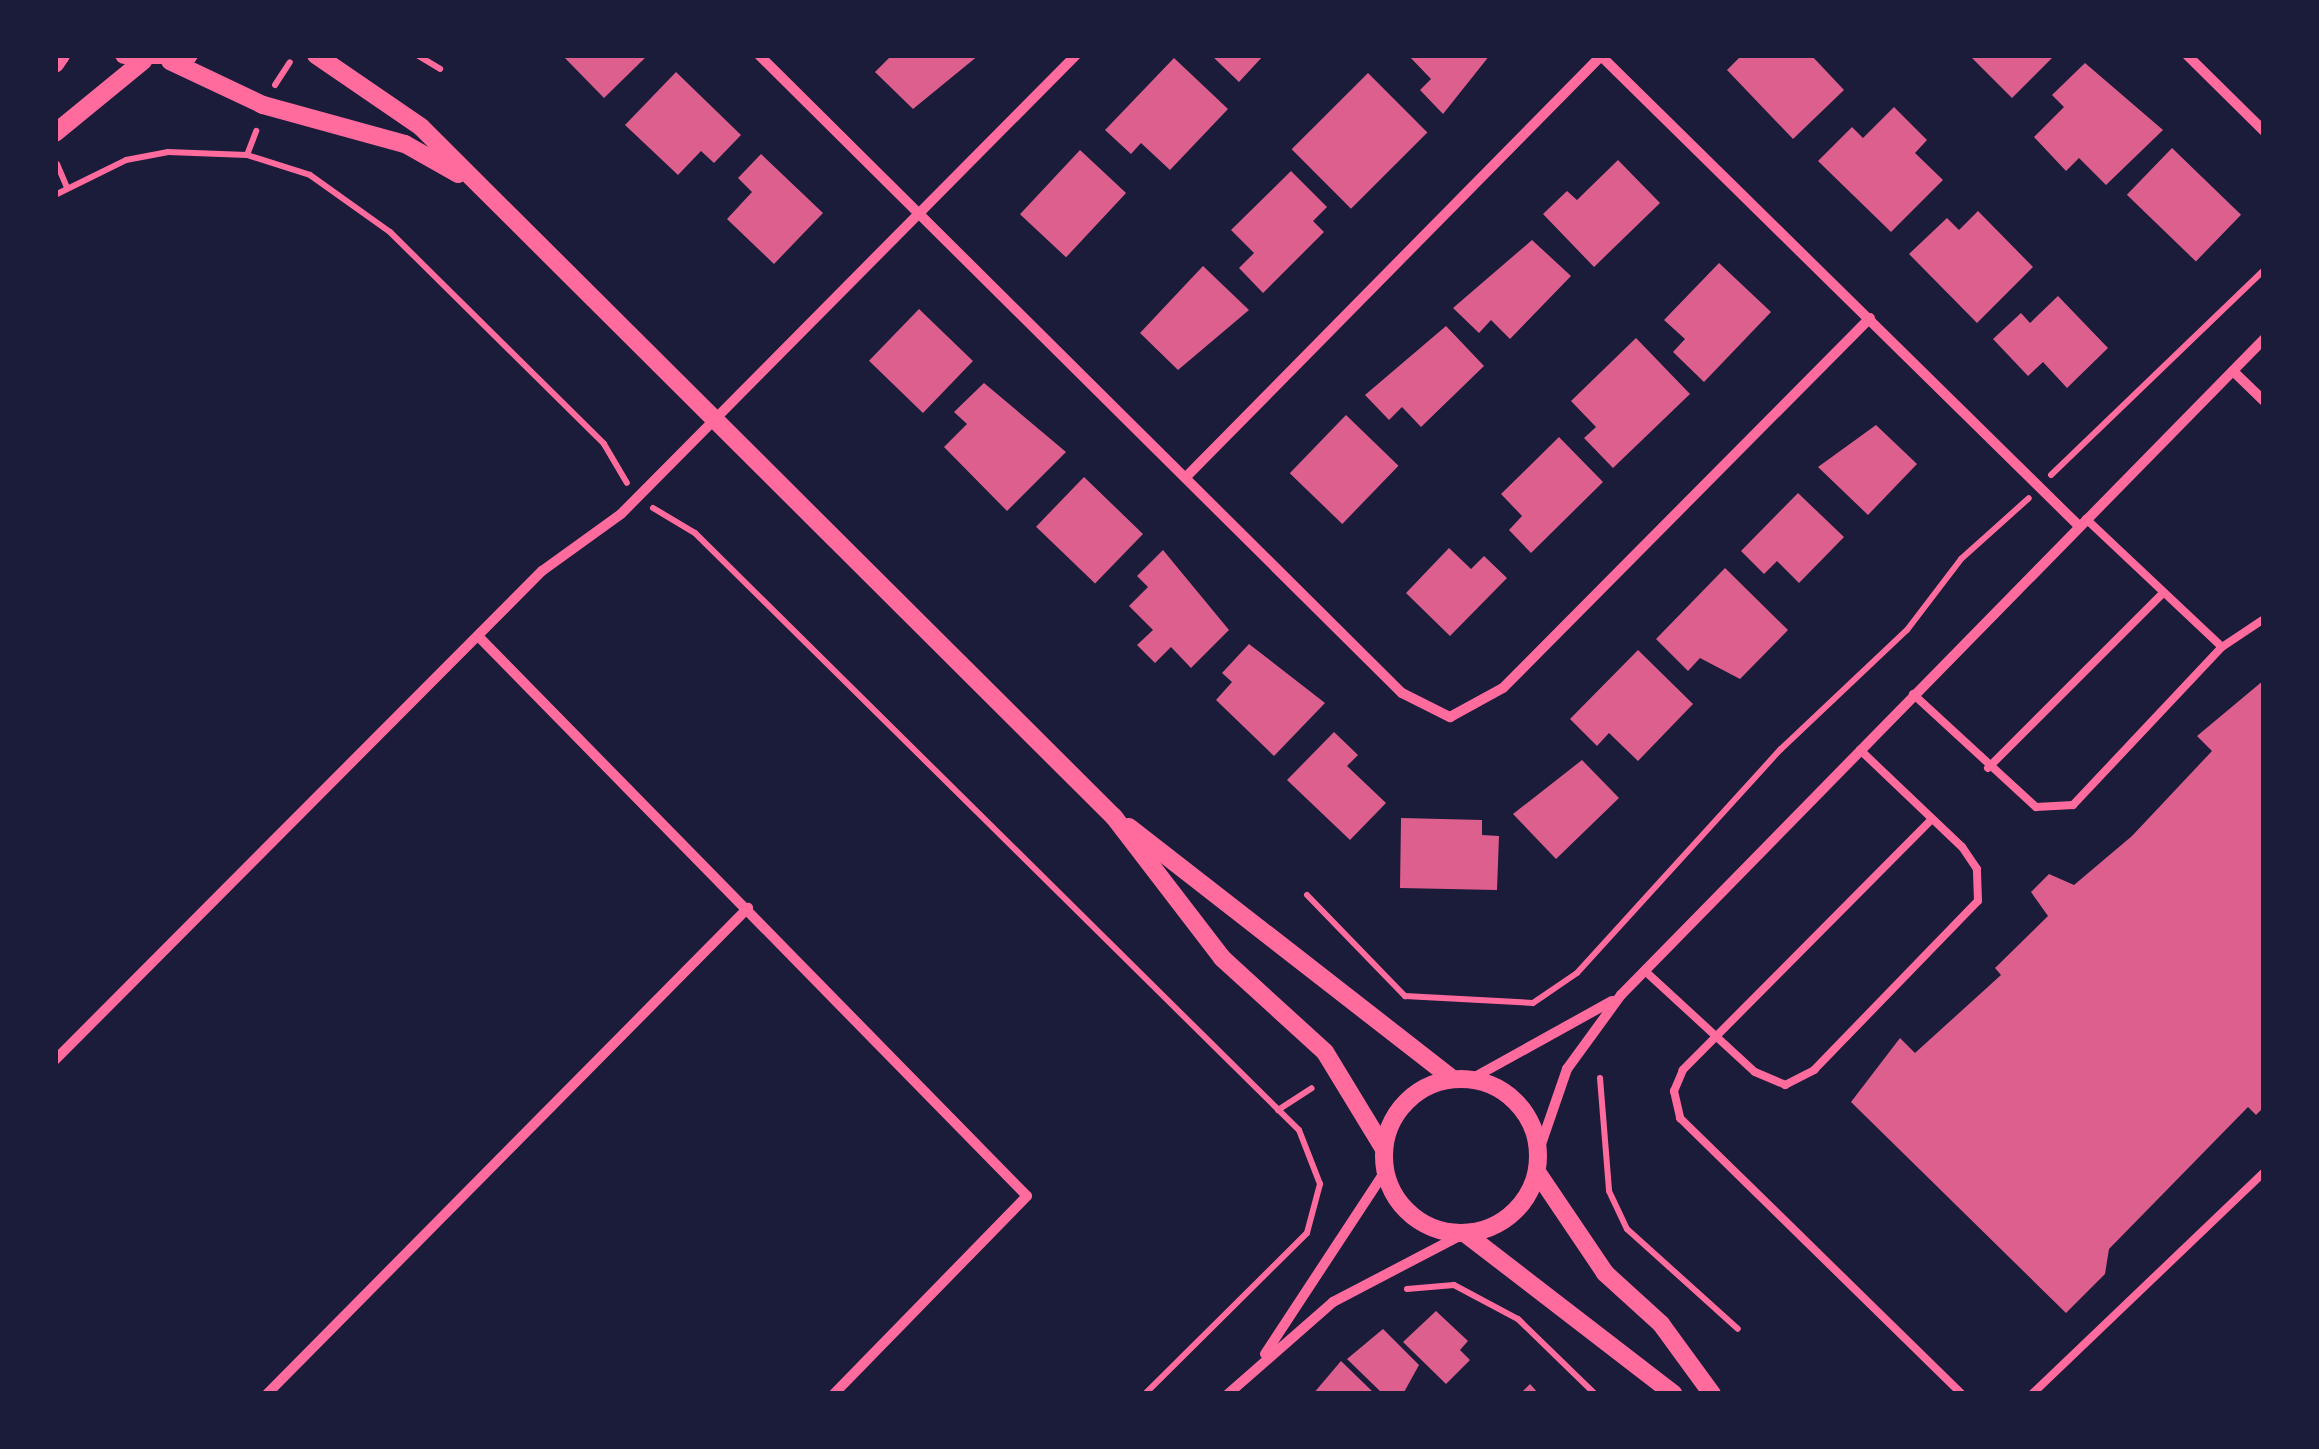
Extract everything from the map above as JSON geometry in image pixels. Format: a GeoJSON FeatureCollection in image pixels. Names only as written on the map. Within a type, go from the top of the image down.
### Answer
{"type":"FeatureCollection","features":[{"type":"Feature","properties":{"kind":"street"},"geometry":{"type":"LineString","coordinates":[[55,64],[61,55]]}},
{"type":"Feature","properties":{"kind":"street"},"geometry":{"type":"LineString","coordinates":[[124,55],[143,61],[170,61],[189,55]]}},
{"type":"Feature","properties":{"kind":"street"},"geometry":{"type":"LineString","coordinates":[[316,55],[422,127],[474,186],[1114,816],[1452,1078]]}},
{"type":"Feature","properties":{"kind":"street"},"geometry":{"type":"LineString","coordinates":[[758,55],[1402,693],[1450,717],[1503,688],[1870,318]]}},
{"type":"Feature","properties":{"kind":"street"},"geometry":{"type":"LineString","coordinates":[[55,1060],[478,636],[712,422],[1076,55]]}},
{"type":"Feature","properties":{"kind":"street"},"geometry":{"type":"LineString","coordinates":[[2187,55],[2264,131]]}},
{"type":"Feature","properties":{"kind":"street"},"geometry":{"type":"LineString","coordinates":[[1186,477],[1600,56],[2083,522]]}},
{"type":"Feature","properties":{"kind":"street"},"geometry":{"type":"LineString","coordinates":[[55,132],[143,61]]}},
{"type":"Feature","properties":{"kind":"street"},"geometry":{"type":"LineString","coordinates":[[170,61],[263,106],[404,144],[474,186]]}},
{"type":"Feature","properties":{"kind":"street"},"geometry":{"type":"LineString","coordinates":[[1228,1394],[1333,1302],[1518,1209],[1537,1172],[1539,1150],[1567,1069],[1621,996],[2264,339]]}},
{"type":"Feature","properties":{"kind":"street"},"geometry":{"type":"LineString","coordinates":[[2233,371],[2264,401]]}},
{"type":"Feature","properties":{"kind":"street"},"geometry":{"type":"LineString","coordinates":[[478,636],[1027,1196],[834,1394]]}},
{"type":"Feature","properties":{"kind":"street"},"geometry":{"type":"LineString","coordinates":[[1114,816],[1222,958],[1325,1052],[1384,1149],[1385,1171],[1404,1208],[1462,1235],[1674,1394]]}},
{"type":"Feature","properties":{"kind":"street"},"geometry":{"type":"LineString","coordinates":[[267,1394],[748,908]]}},
{"type":"Feature","properties":{"kind":"street"},"geometry":{"type":"LineString","coordinates":[[1384,1149],[1413,1094],[1452,1078],[1473,1078],[1621,996]]}},
{"type":"Feature","properties":{"kind":"street"},"geometry":{"type":"LineString","coordinates":[[1473,1078],[1525,1111],[1539,1150]]}},
{"type":"Feature","properties":{"kind":"street"},"geometry":{"type":"LineString","coordinates":[[1257,1366],[1385,1171]]}},
{"type":"Feature","properties":{"kind":"street"},"geometry":{"type":"LineString","coordinates":[[1537,1172],[1605,1273],[1661,1324],[1712,1394]]}},
{"type":"Feature","properties":{"kind":"lane"},"geometry":{"type":"LineString","coordinates":[[2083,522],[2222,647]]}},
{"type":"Feature","properties":{"kind":"lane"},"geometry":{"type":"LineString","coordinates":[[1988,768],[2163,593]]}},
{"type":"Feature","properties":{"kind":"lane"},"geometry":{"type":"LineString","coordinates":[[1913,694],[1988,768],[2036,808],[2073,805],[2222,647],[2264,619]]}},
{"type":"Feature","properties":{"kind":"lane"},"geometry":{"type":"LineString","coordinates":[[1644,971],[1716,1037],[1785,1085],[1814,1070],[1978,901],[1978,869],[1932,818],[1859,750]]}},
{"type":"Feature","properties":{"kind":"lane"},"geometry":{"type":"LineString","coordinates":[[1932,818],[1716,1037],[1674,1091],[1680,1118],[1962,1394]]}},
{"type":"Feature","properties":{"kind":"lane"},"geometry":{"type":"LineString","coordinates":[[2032,1394],[2264,1172]]}},
{"type":"Feature","properties":{"kind":"path"},"geometry":{"type":"LineString","coordinates":[[417,55],[440,70]]}},
{"type":"Feature","properties":{"kind":"path"},"geometry":{"type":"LineString","coordinates":[[272,91],[290,62]]}},
{"type":"Feature","properties":{"kind":"path"},"geometry":{"type":"LineString","coordinates":[[248,154],[256,131]]}},
{"type":"Feature","properties":{"kind":"path"},"geometry":{"type":"LineString","coordinates":[[55,195],[168,152],[248,154],[353,199],[604,444],[627,484]]}},
{"type":"Feature","properties":{"kind":"path"},"geometry":{"type":"LineString","coordinates":[[57,164],[67,188]]}},
{"type":"Feature","properties":{"kind":"path"},"geometry":{"type":"LineString","coordinates":[[2069,456],[2264,270]]}},
{"type":"Feature","properties":{"kind":"path"},"geometry":{"type":"LineString","coordinates":[[653,508],[695,533],[1298,1130],[1320,1184],[1307,1233],[1145,1394]]}},
{"type":"Feature","properties":{"kind":"path"},"geometry":{"type":"LineString","coordinates":[[1307,895],[1405,996],[1533,1003],[1577,972],[1780,750],[1907,630],[1960,559],[2019,509]]}},
{"type":"Feature","properties":{"kind":"path"},"geometry":{"type":"LineString","coordinates":[[1600,1078],[1609,1191],[1626,1229],[1738,1329]]}},
{"type":"Feature","properties":{"kind":"path"},"geometry":{"type":"LineString","coordinates":[[1278,1110],[1312,1088]]}},
{"type":"Feature","properties":{"kind":"path"},"geometry":{"type":"LineString","coordinates":[[1398,1289],[1454,1286],[1518,1319],[1595,1394]]}},
{"type":"Feature","properties":{"kind":"building"},"geometry":{"type":"Polygon","coordinates":[[[562,55],[648,55],[604,98],[562,55]]]}},
{"type":"Feature","properties":{"kind":"building"},"geometry":{"type":"Polygon","coordinates":[[[892,55],[979,55],[913,109],[875,72],[892,55]]]}},
{"type":"Feature","properties":{"kind":"building"},"geometry":{"type":"Polygon","coordinates":[[[1211,55],[1264,55],[1239,82],[1211,55]]]}},
{"type":"Feature","properties":{"kind":"building"},"geometry":{"type":"Polygon","coordinates":[[[1408,55],[1490,55],[1443,114],[1420,90],[1431,79],[1408,55]]]}},
{"type":"Feature","properties":{"kind":"building"},"geometry":{"type":"Polygon","coordinates":[[[1742,55],[1811,55],[1844,90],[1793,139],[1727,70],[1742,55]]]}},
{"type":"Feature","properties":{"kind":"building"},"geometry":{"type":"Polygon","coordinates":[[[1969,55],[2055,55],[2012,98],[1969,55]]]}},
{"type":"Feature","properties":{"kind":"building"},"geometry":{"type":"Polygon","coordinates":[[[1174,58],[1228,109],[1170,170],[1141,143],[1131,154],[1105,130],[1174,58]]]}},
{"type":"Feature","properties":{"kind":"building"},"geometry":{"type":"Polygon","coordinates":[[[2085,63],[2163,130],[2106,185],[2079,158],[2066,171],[2034,137],[2064,107],[2052,95],[2085,63]]]}},
{"type":"Feature","properties":{"kind":"building"},"geometry":{"type":"Polygon","coordinates":[[[676,72],[741,135],[714,163],[701,151],[678,175],[625,125],[676,72]]]}},
{"type":"Feature","properties":{"kind":"building"},"geometry":{"type":"Polygon","coordinates":[[[1368,73],[1427,132],[1351,209],[1292,149],[1368,73]]]}},
{"type":"Feature","properties":{"kind":"building"},"geometry":{"type":"Polygon","coordinates":[[[1894,107],[1927,140],[1915,153],[1943,180],[1891,232],[1818,161],[1852,127],[1863,138],[1894,107]]]}},
{"type":"Feature","properties":{"kind":"building"},"geometry":{"type":"Polygon","coordinates":[[[2172,148],[2241,215],[2196,261],[2127,195],[2172,148]]]}},
{"type":"Feature","properties":{"kind":"building"},"geometry":{"type":"Polygon","coordinates":[[[1080,150],[1126,193],[1066,257],[1020,214],[1080,150]]]}},
{"type":"Feature","properties":{"kind":"building"},"geometry":{"type":"Polygon","coordinates":[[[761,154],[823,213],[774,264],[727,219],[752,192],[738,178],[761,154]]]}},
{"type":"Feature","properties":{"kind":"building"},"geometry":{"type":"Polygon","coordinates":[[[1618,160],[1660,203],[1594,267],[1543,214],[1567,191],[1577,200],[1618,160]]]}},
{"type":"Feature","properties":{"kind":"building"},"geometry":{"type":"Polygon","coordinates":[[[1291,171],[1327,207],[1313,221],[1324,232],[1263,293],[1239,268],[1254,253],[1231,230],[1291,171]]]}},
{"type":"Feature","properties":{"kind":"building"},"geometry":{"type":"Polygon","coordinates":[[[1978,211],[2033,267],[1977,323],[1909,254],[1947,218],[1959,230],[1978,211]]]}},
{"type":"Feature","properties":{"kind":"building"},"geometry":{"type":"Polygon","coordinates":[[[1532,240],[1571,276],[1510,339],[1491,320],[1479,333],[1453,308],[1532,240]]]}},
{"type":"Feature","properties":{"kind":"building"},"geometry":{"type":"Polygon","coordinates":[[[1719,263],[1771,312],[1704,382],[1673,352],[1685,339],[1664,320],[1719,263]]]}},
{"type":"Feature","properties":{"kind":"building"},"geometry":{"type":"Polygon","coordinates":[[[1203,266],[1249,310],[1178,370],[1140,333],[1203,266]]]}},
{"type":"Feature","properties":{"kind":"building"},"geometry":{"type":"Polygon","coordinates":[[[2058,296],[2108,348],[2067,388],[2043,362],[2028,376],[1993,339],[2021,313],[2030,323],[2058,296]]]}},
{"type":"Feature","properties":{"kind":"building"},"geometry":{"type":"Polygon","coordinates":[[[919,309],[973,361],[923,413],[869,361],[919,309]]]}},
{"type":"Feature","properties":{"kind":"building"},"geometry":{"type":"Polygon","coordinates":[[[1446,326],[1484,366],[1421,427],[1402,407],[1389,420],[1365,395],[1446,326]]]}},
{"type":"Feature","properties":{"kind":"building"},"geometry":{"type":"Polygon","coordinates":[[[1636,338],[1690,394],[1613,468],[1584,438],[1596,427],[1571,401],[1636,338]]]}},
{"type":"Feature","properties":{"kind":"building"},"geometry":{"type":"Polygon","coordinates":[[[984,383],[1066,452],[1007,511],[944,447],[967,424],[954,412],[984,383]]]}},
{"type":"Feature","properties":{"kind":"building"},"geometry":{"type":"Polygon","coordinates":[[[1346,415],[1399,466],[1342,524],[1290,473],[1346,415]]]}},
{"type":"Feature","properties":{"kind":"building"},"geometry":{"type":"Polygon","coordinates":[[[1876,425],[1917,464],[1868,515],[1818,467],[1876,425]]]}},
{"type":"Feature","properties":{"kind":"building"},"geometry":{"type":"Polygon","coordinates":[[[1559,437],[1603,482],[1531,553],[1509,530],[1522,516],[1501,494],[1559,437]]]}},
{"type":"Feature","properties":{"kind":"building"},"geometry":{"type":"Polygon","coordinates":[[[1084,477],[1143,534],[1095,584],[1036,527],[1084,477]]]}},
{"type":"Feature","properties":{"kind":"building"},"geometry":{"type":"Polygon","coordinates":[[[1798,493],[1844,537],[1799,583],[1777,561],[1764,574],[1741,551],[1798,493]]]}},
{"type":"Feature","properties":{"kind":"building"},"geometry":{"type":"Polygon","coordinates":[[[1449,548],[1471,569],[1484,556],[1507,578],[1450,636],[1406,593],[1449,548]]]}},
{"type":"Feature","properties":{"kind":"building"},"geometry":{"type":"Polygon","coordinates":[[[1163,550],[1229,630],[1191,668],[1171,647],[1155,663],[1137,645],[1153,630],[1129,606],[1148,587],[1137,576],[1163,550]]]}},
{"type":"Feature","properties":{"kind":"building"},"geometry":{"type":"Polygon","coordinates":[[[1725,568],[1788,630],[1740,679],[1700,658],[1688,671],[1656,639],[1725,568]]]}},
{"type":"Feature","properties":{"kind":"building"},"geometry":{"type":"Polygon","coordinates":[[[1249,644],[1325,703],[1274,756],[1216,700],[1232,682],[1222,673],[1249,644]]]}},
{"type":"Feature","properties":{"kind":"building"},"geometry":{"type":"Polygon","coordinates":[[[1638,650],[1693,704],[1638,761],[1609,733],[1597,746],[1570,719],[1638,650]]]}},
{"type":"Feature","properties":{"kind":"building"},"geometry":{"type":"Polygon","coordinates":[[[2264,680],[2264,1107],[2256,1115],[2248,1107],[2109,1249],[2105,1274],[2066,1313],[1851,1102],[1900,1038],[1915,1053],[2001,975],[1995,968],[2048,916],[2031,892],[2049,874],[2074,885],[2132,836],[2212,751],[2197,736],[2264,680]]]}},
{"type":"Feature","properties":{"kind":"building"},"geometry":{"type":"Polygon","coordinates":[[[1334,732],[1358,755],[1347,766],[1386,803],[1350,840],[1287,780],[1334,732]]]}},
{"type":"Feature","properties":{"kind":"building"},"geometry":{"type":"Polygon","coordinates":[[[1582,760],[1619,798],[1556,859],[1513,814],[1582,760]]]}},
{"type":"Feature","properties":{"kind":"building"},"geometry":{"type":"Polygon","coordinates":[[[1401,818],[1482,820],[1482,835],[1499,836],[1497,890],[1400,888],[1401,818]]]}},
{"type":"Feature","properties":{"kind":"building"},"geometry":{"type":"Polygon","coordinates":[[[1436,1311],[1468,1341],[1460,1350],[1470,1360],[1446,1384],[1403,1342],[1436,1311]]]}},
{"type":"Feature","properties":{"kind":"building"},"geometry":{"type":"Polygon","coordinates":[[[1383,1329],[1419,1365],[1403,1394],[1383,1394],[1347,1359],[1383,1329]]]}},
{"type":"Feature","properties":{"kind":"building"},"geometry":{"type":"Polygon","coordinates":[[[1341,1361],[1375,1394],[1313,1394],[1341,1361]]]}},
{"type":"Feature","properties":{"kind":"building"},"geometry":{"type":"Polygon","coordinates":[[[1530,1384],[1539,1394],[1520,1394],[1530,1384]]]}}]}
